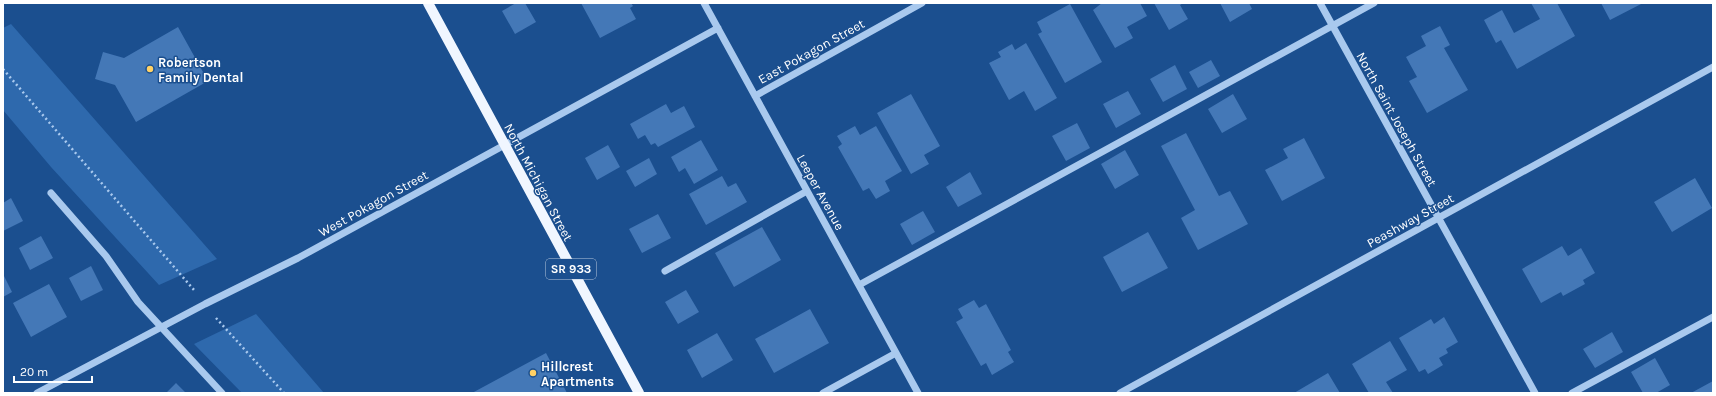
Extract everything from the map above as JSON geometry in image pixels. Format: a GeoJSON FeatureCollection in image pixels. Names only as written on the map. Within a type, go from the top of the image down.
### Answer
{"type":"FeatureCollection","features":[{"type":"Feature","properties":{"kind":"main road","name":"North Michigan Street"},"geometry":{"type":"LineString","coordinates":[[428,3],[639,393]]}},
{"type":"Feature","properties":{"kind":"street","name":"Leeper Avenue"},"geometry":{"type":"LineString","coordinates":[[704,3],[918,393]]}},
{"type":"Feature","properties":{"kind":"street","name":"East Pokagon Street"},"geometry":{"type":"LineString","coordinates":[[755,96],[922,3]]}},
{"type":"Feature","properties":{"kind":"street","name":"North Saint Joseph Street"},"geometry":{"type":"LineString","coordinates":[[1320,3],[1535,393]]}},
{"type":"Feature","properties":{"kind":"street"},"geometry":{"type":"LineString","coordinates":[[859,286],[1374,3]]}},
{"type":"Feature","properties":{"kind":"street","name":"West Pokagon Street"},"geometry":{"type":"LineString","coordinates":[[37,393],[161,327],[298,258],[718,28]]}},
{"type":"Feature","properties":{"kind":"street","name":"Peashway Street"},"geometry":{"type":"LineString","coordinates":[[1120,393],[1713,68]]}},
{"type":"Feature","properties":{"kind":"street"},"geometry":{"type":"LineString","coordinates":[[665,271],[807,191]]}},
{"type":"Feature","properties":{"kind":"street"},"geometry":{"type":"LineString","coordinates":[[51,193],[106,256],[138,302],[222,393]]}},
{"type":"Feature","properties":{"kind":"street"},"geometry":{"type":"LineString","coordinates":[[1572,393],[1713,317]]}},
{"type":"Feature","properties":{"kind":"street"},"geometry":{"type":"LineString","coordinates":[[823,393],[896,353]]}},
{"type":"Feature","properties":{"kind":"path"},"geometry":{"type":"LineString","coordinates":[[3,69],[191,286]]}},
{"type":"Feature","properties":{"kind":"path"},"geometry":{"type":"LineString","coordinates":[[215,317],[284,393]]}},
{"type":"Feature","properties":{"kind":"shaded area"},"geometry":{"type":"Polygon","coordinates":[[[11,24],[217,259],[159,285],[51,167],[3,110],[3,28],[11,24]]]}},
{"type":"Feature","properties":{"kind":"shaded area"},"geometry":{"type":"Polygon","coordinates":[[[256,314],[324,393],[242,393],[194,344],[256,314]]]}},
{"type":"Feature","properties":{"kind":"building"},"geometry":{"type":"Polygon","coordinates":[[[516,3],[525,3],[536,22],[515,34],[502,11],[516,3]]]}},
{"type":"Feature","properties":{"kind":"building"},"geometry":{"type":"Polygon","coordinates":[[[581,3],[631,3],[633,6],[630,8],[636,19],[600,38],[581,3]]]}},
{"type":"Feature","properties":{"kind":"building"},"geometry":{"type":"Polygon","coordinates":[[[1102,3],[1140,3],[1147,16],[1127,27],[1133,38],[1115,48],[1093,10],[1102,3]]]}},
{"type":"Feature","properties":{"kind":"building"},"geometry":{"type":"Polygon","coordinates":[[[1154,3],[1183,3],[1180,5],[1188,19],[1169,30],[1154,3]]]}},
{"type":"Feature","properties":{"kind":"building"},"geometry":{"type":"Polygon","coordinates":[[[1220,3],[1249,3],[1252,9],[1230,22],[1220,3]]]}},
{"type":"Feature","properties":{"kind":"building"},"geometry":{"type":"Polygon","coordinates":[[[1531,3],[1557,3],[1575,36],[1517,69],[1501,40],[1496,43],[1484,20],[1502,10],[1514,33],[1540,19],[1531,3]]]}},
{"type":"Feature","properties":{"kind":"building"},"geometry":{"type":"Polygon","coordinates":[[[1601,3],[1643,3],[1610,20],[1601,3]]]}},
{"type":"Feature","properties":{"kind":"building"},"geometry":{"type":"Polygon","coordinates":[[[1070,4],[1102,62],[1065,83],[1038,34],[1042,32],[1037,22],[1070,4]]]}},
{"type":"Feature","properties":{"kind":"building"},"geometry":{"type":"Polygon","coordinates":[[[1440,26],[1450,45],[1444,48],[1468,90],[1427,113],[1409,81],[1417,77],[1406,57],[1426,46],[1421,36],[1440,26]]]}},
{"type":"Feature","properties":{"kind":"building","name":"Robertson Family Dental"},"geometry":{"type":"Polygon","coordinates":[[[178,27],[208,81],[136,122],[115,85],[95,79],[103,52],[124,58],[178,27]]]}},
{"type":"Feature","properties":{"kind":"building"},"geometry":{"type":"Polygon","coordinates":[[[1026,43],[1057,98],[1035,111],[1024,91],[1009,100],[989,63],[1001,57],[998,52],[1012,44],[1015,50],[1026,43]]]}},
{"type":"Feature","properties":{"kind":"building"},"geometry":{"type":"Polygon","coordinates":[[[1211,60],[1220,76],[1198,88],[1189,72],[1211,60]]]}},
{"type":"Feature","properties":{"kind":"building"},"geometry":{"type":"Polygon","coordinates":[[[1175,65],[1187,89],[1163,102],[1150,79],[1175,65]]]}},
{"type":"Feature","properties":{"kind":"building"},"geometry":{"type":"Polygon","coordinates":[[[1128,91],[1141,114],[1116,128],[1103,104],[1128,91]]]}},
{"type":"Feature","properties":{"kind":"building"},"geometry":{"type":"Polygon","coordinates":[[[911,94],[940,146],[924,155],[929,164],[911,174],[877,113],[911,94]]]}},
{"type":"Feature","properties":{"kind":"building"},"geometry":{"type":"Polygon","coordinates":[[[1233,94],[1247,119],[1222,133],[1208,109],[1233,94]]]}},
{"type":"Feature","properties":{"kind":"building"},"geometry":{"type":"Polygon","coordinates":[[[666,104],[671,113],[684,106],[695,127],[658,147],[655,143],[651,145],[645,135],[638,139],[630,124],[666,104]]]}},
{"type":"Feature","properties":{"kind":"building"},"geometry":{"type":"Polygon","coordinates":[[[1077,123],[1090,148],[1066,161],[1052,136],[1077,123]]]}},
{"type":"Feature","properties":{"kind":"building"},"geometry":{"type":"Polygon","coordinates":[[[855,126],[860,135],[876,126],[902,171],[885,181],[890,191],[876,199],[869,188],[863,191],[838,147],[842,144],[837,136],[855,126]]]}},
{"type":"Feature","properties":{"kind":"building"},"geometry":{"type":"Polygon","coordinates":[[[1186,133],[1219,196],[1230,191],[1248,224],[1198,250],[1181,218],[1195,210],[1161,146],[1186,133]]]}},
{"type":"Feature","properties":{"kind":"building"},"geometry":{"type":"Polygon","coordinates":[[[1304,138],[1325,178],[1282,201],[1265,170],[1288,158],[1283,149],[1304,138]]]}},
{"type":"Feature","properties":{"kind":"building"},"geometry":{"type":"Polygon","coordinates":[[[701,140],[718,170],[694,184],[685,168],[679,172],[671,157],[701,140]]]}},
{"type":"Feature","properties":{"kind":"building"},"geometry":{"type":"Polygon","coordinates":[[[608,145],[620,167],[597,180],[585,158],[608,145]]]}},
{"type":"Feature","properties":{"kind":"building"},"geometry":{"type":"Polygon","coordinates":[[[1125,150],[1139,175],[1115,189],[1101,164],[1125,150]]]}},
{"type":"Feature","properties":{"kind":"building"},"geometry":{"type":"Polygon","coordinates":[[[649,158],[657,174],[635,187],[626,171],[649,158]]]}},
{"type":"Feature","properties":{"kind":"building"},"geometry":{"type":"Polygon","coordinates":[[[970,172],[982,194],[958,207],[946,187],[970,172]]]}},
{"type":"Feature","properties":{"kind":"building"},"geometry":{"type":"Polygon","coordinates":[[[722,176],[728,187],[736,183],[747,202],[706,225],[689,194],[722,176]]]}},
{"type":"Feature","properties":{"kind":"building"},"geometry":{"type":"Polygon","coordinates":[[[1695,178],[1712,208],[1672,232],[1654,202],[1695,178]]]}},
{"type":"Feature","properties":{"kind":"building"},"geometry":{"type":"Polygon","coordinates":[[[11,198],[23,221],[3,231],[3,203],[11,198]]]}},
{"type":"Feature","properties":{"kind":"building"},"geometry":{"type":"Polygon","coordinates":[[[923,211],[935,232],[912,245],[900,224],[923,211]]]}},
{"type":"Feature","properties":{"kind":"building"},"geometry":{"type":"Polygon","coordinates":[[[658,214],[671,238],[642,253],[629,229],[658,214]]]}},
{"type":"Feature","properties":{"kind":"building"},"geometry":{"type":"Polygon","coordinates":[[[762,227],[781,260],[734,287],[715,253],[762,227]]]}},
{"type":"Feature","properties":{"kind":"building"},"geometry":{"type":"Polygon","coordinates":[[[1148,232],[1168,268],[1122,292],[1103,257],[1148,232]]]}},
{"type":"Feature","properties":{"kind":"building"},"geometry":{"type":"Polygon","coordinates":[[[41,236],[53,258],[30,270],[19,248],[41,236]]]}},
{"type":"Feature","properties":{"kind":"building"},"geometry":{"type":"Polygon","coordinates":[[[1562,246],[1568,256],[1581,248],[1595,273],[1583,280],[1585,284],[1563,296],[1561,292],[1541,303],[1522,269],[1562,246]]]}},
{"type":"Feature","properties":{"kind":"building"},"geometry":{"type":"Polygon","coordinates":[[[91,266],[103,290],[81,301],[69,278],[91,266]]]}},
{"type":"Feature","properties":{"kind":"building"},"geometry":{"type":"Polygon","coordinates":[[[3,274],[12,292],[3,297],[3,274]]]}},
{"type":"Feature","properties":{"kind":"building"},"geometry":{"type":"Polygon","coordinates":[[[49,284],[67,317],[31,337],[13,303],[49,284]]]}},
{"type":"Feature","properties":{"kind":"building"},"geometry":{"type":"Polygon","coordinates":[[[686,290],[699,312],[678,324],[665,302],[686,290]]]}},
{"type":"Feature","properties":{"kind":"building"},"geometry":{"type":"Polygon","coordinates":[[[974,300],[979,308],[986,304],[1011,350],[1008,352],[1014,362],[992,375],[986,363],[981,366],[956,322],[963,318],[958,309],[974,300]]]}},
{"type":"Feature","properties":{"kind":"building"},"geometry":{"type":"Polygon","coordinates":[[[810,309],[829,343],[774,373],[755,339],[810,309]]]}},
{"type":"Feature","properties":{"kind":"building"},"geometry":{"type":"Polygon","coordinates":[[[1444,317],[1458,342],[1446,349],[1448,353],[1439,358],[1443,365],[1428,374],[1425,369],[1419,372],[1399,338],[1431,319],[1434,324],[1444,317]]]}},
{"type":"Feature","properties":{"kind":"building"},"geometry":{"type":"Polygon","coordinates":[[[1612,332],[1623,352],[1595,368],[1583,349],[1612,332]]]}},
{"type":"Feature","properties":{"kind":"building"},"geometry":{"type":"Polygon","coordinates":[[[717,333],[733,360],[702,378],[687,350],[717,333]]]}},
{"type":"Feature","properties":{"kind":"building"},"geometry":{"type":"Polygon","coordinates":[[[1390,341],[1407,370],[1386,382],[1393,393],[1369,393],[1352,364],[1390,341]]]}},
{"type":"Feature","properties":{"kind":"building","name":"Hillcrest Apartments"},"geometry":{"type":"Polygon","coordinates":[[[546,353],[567,393],[472,393],[546,353]]]}},
{"type":"Feature","properties":{"kind":"building"},"geometry":{"type":"Polygon","coordinates":[[[1655,358],[1670,385],[1656,393],[1643,393],[1631,372],[1655,358]]]}},
{"type":"Feature","properties":{"kind":"building"},"geometry":{"type":"Polygon","coordinates":[[[1328,373],[1340,393],[1294,393],[1328,373]]]}},
{"type":"Feature","properties":{"kind":"building"},"geometry":{"type":"Polygon","coordinates":[[[1713,381],[1713,393],[1691,393],[1713,381]]]}},
{"type":"Feature","properties":{"kind":"building"},"geometry":{"type":"Polygon","coordinates":[[[176,383],[186,393],[166,393],[176,383]]]}},
{"type":"Feature","properties":{"kind":"place","name":"Robertson Family Dental"},"geometry":{"type":"Point","coordinates":[150,69]}},
{"type":"Feature","properties":{"kind":"place","name":"Hillcrest Apartments"},"geometry":{"type":"Point","coordinates":[533,373]}}]}
